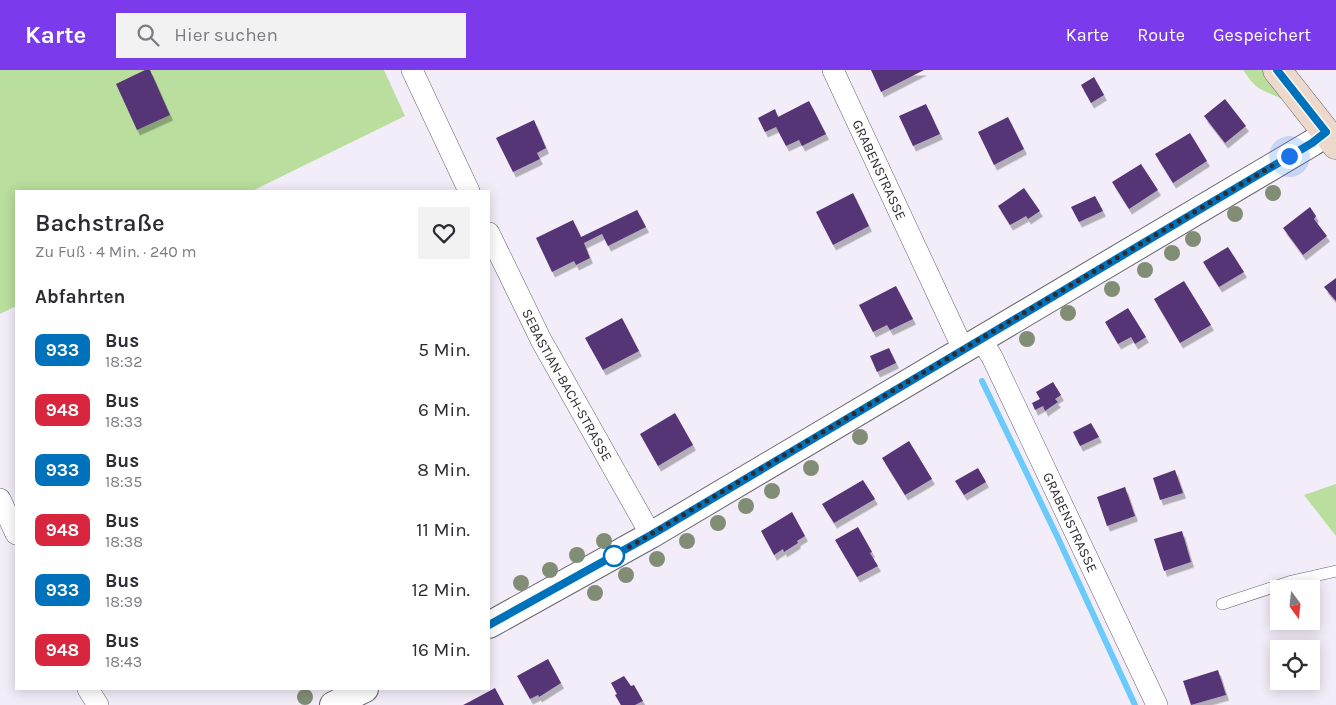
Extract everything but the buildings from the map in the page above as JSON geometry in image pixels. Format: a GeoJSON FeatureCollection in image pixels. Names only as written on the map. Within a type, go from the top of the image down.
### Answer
{"type":"FeatureCollection","features":[{"type":"Feature","properties":{"kind":"main road"},"geometry":{"type":"LineString","coordinates":[[1278,70],[1331,139]]}},
{"type":"Feature","properties":{"kind":"street"},"geometry":{"type":"LineString","coordinates":[[412,70],[468,190]]}},
{"type":"Feature","properties":{"kind":"street","name":"GRABENSTRASSE"},"geometry":{"type":"LineString","coordinates":[[833,70],[958,338],[973,344],[992,357],[1156,705]]}},
{"type":"Feature","properties":{"kind":"street"},"geometry":{"type":"LineString","coordinates":[[490,624],[651,535],[1312,143],[1331,139]]}},
{"type":"Feature","properties":{"kind":"street","name":"SEBASTIAN-BACH-STRASSE"},"geometry":{"type":"LineString","coordinates":[[490,235],[541,340],[651,535]]}},
{"type":"Feature","properties":{"kind":"street"},"geometry":{"type":"LineString","coordinates":[[0,499],[15,532]]}},
{"type":"Feature","properties":{"kind":"street"},"geometry":{"type":"LineString","coordinates":[[89,690],[98,705]]}},
{"type":"Feature","properties":{"kind":"street"},"geometry":{"type":"LineString","coordinates":[[333,705],[363,690]]}},
{"type":"Feature","properties":{"kind":"lane"},"geometry":{"type":"LineString","coordinates":[[1222,604],[1292,581],[1336,571]]}},
{"type":"Feature","properties":{"kind":"green space"},"geometry":{"type":"Polygon","coordinates":[[[0,70],[384,70],[405,116],[254,190],[15,190],[15,306],[0,314],[0,70]]]}},
{"type":"Feature","properties":{"kind":"green space"},"geometry":{"type":"Polygon","coordinates":[[[1243,70],[1263,70],[1290,102],[1288,104],[1260,89],[1252,83],[1243,70]]]}},
{"type":"Feature","properties":{"kind":"green space"},"geometry":{"type":"Polygon","coordinates":[[[1336,484],[1336,536],[1304,495],[1336,484]]]}},
{"type":"Feature","properties":{"kind":"waterway"},"geometry":{"type":"LineString","coordinates":[[982,381],[1058,538],[1135,705]]}},
{"type":"Feature","properties":{"kind":"bus line","name":"933"},"geometry":{"type":"LineString","coordinates":[[490,624],[651,535],[1312,143],[1326,132],[1277,70]]}},
{"type":"Feature","properties":{"kind":"route"},"geometry":{"type":"LineString","coordinates":[[614,556],[1289,156]]}}]}
